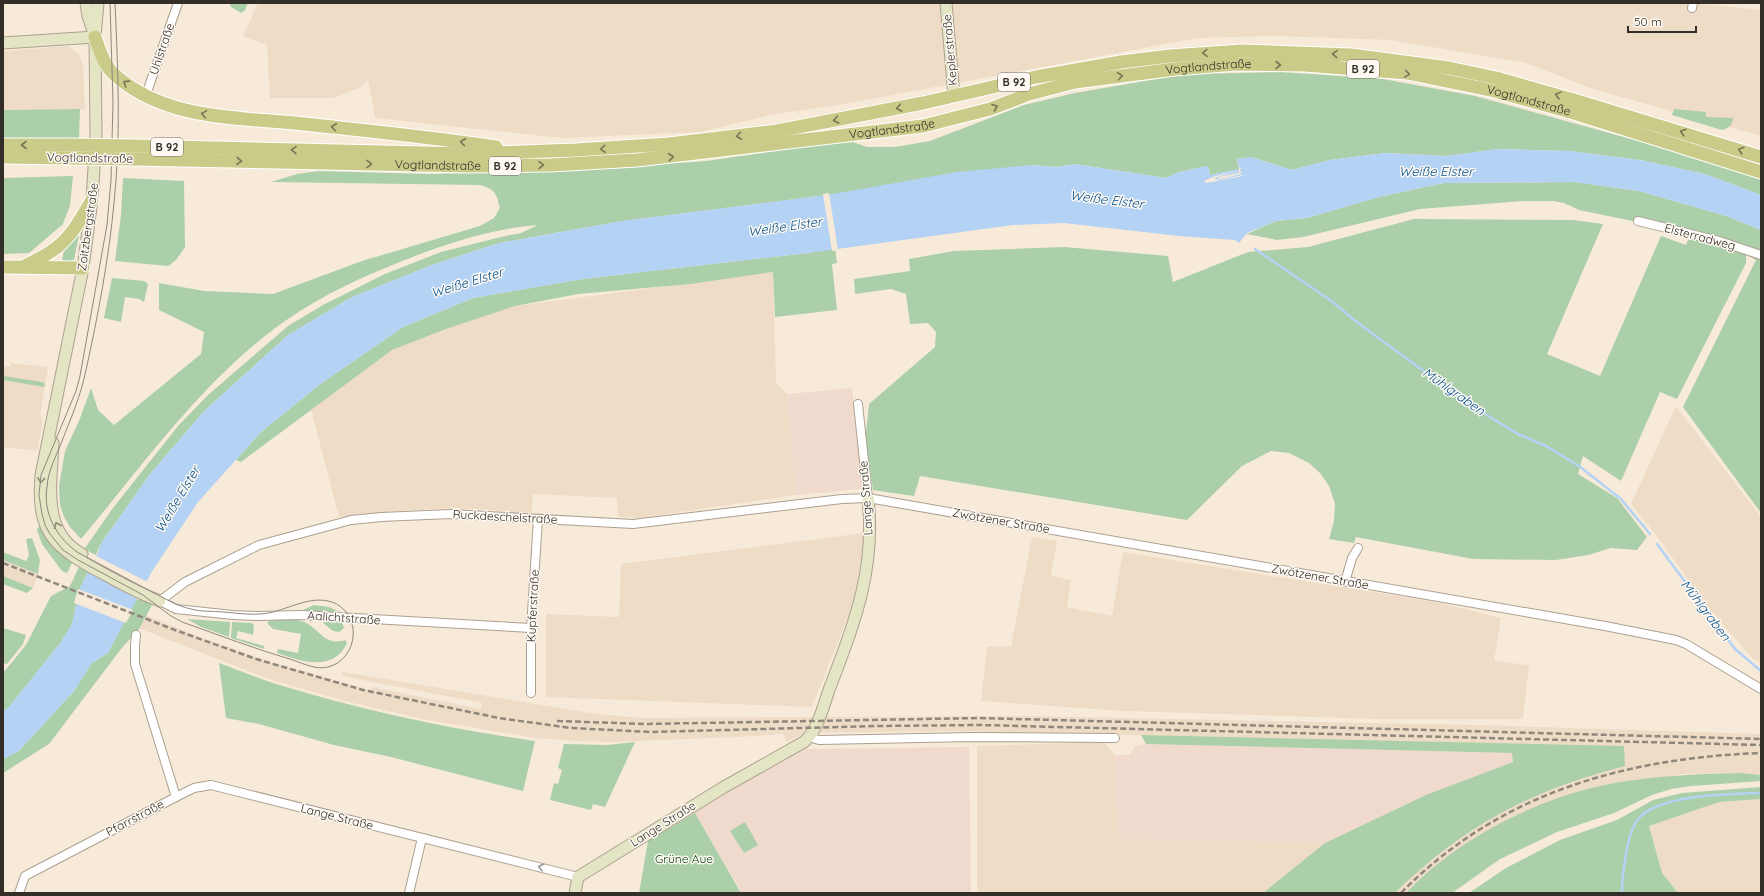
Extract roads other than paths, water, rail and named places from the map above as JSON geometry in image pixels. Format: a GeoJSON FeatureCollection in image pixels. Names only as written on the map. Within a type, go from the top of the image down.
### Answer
{"type":"FeatureCollection","features":[{"type":"Feature","properties":{"kind":"main road","name":"Zoitzbergstraße"},"geometry":{"type":"LineString","coordinates":[[86,3],[88,16],[95,37]]}},
{"type":"Feature","properties":{"kind":"main road","name":"Zoitzbergstraße"},"geometry":{"type":"LineString","coordinates":[[80,557],[63,550],[50,534],[42,514],[39,495],[41,474],[83,268],[92,200],[96,135],[95,37],[98,3]]}},
{"type":"Feature","properties":{"kind":"main road","name":"Keplerstraße"},"geometry":{"type":"LineString","coordinates":[[946,3],[954,96]]}},
{"type":"Feature","properties":{"kind":"main road"},"geometry":{"type":"LineString","coordinates":[[3,44],[95,37],[102,57],[112,73],[146,95],[180,108],[215,116],[452,141],[529,152]]}},
{"type":"Feature","properties":{"kind":"main road","name":"Vogtlandstraße"},"geometry":{"type":"LineString","coordinates":[[3,145],[133,146],[466,154],[669,144],[777,131],[954,96],[1074,70],[1170,56],[1242,52],[1302,52],[1351,55],[1449,68],[1496,78],[1761,157]]}},
{"type":"Feature","properties":{"kind":"main road","name":"Vogtlandstraße"},"geometry":{"type":"LineString","coordinates":[[3,157],[468,166],[551,165],[637,160],[910,128],[990,109],[1029,94],[1075,82],[1175,68],[1236,64],[1326,66],[1407,73],[1495,91],[1574,113],[1761,172]]}},
{"type":"Feature","properties":{"kind":"main road"},"geometry":{"type":"LineString","coordinates":[[954,96],[957,118]]}},
{"type":"Feature","properties":{"kind":"main road"},"geometry":{"type":"LineString","coordinates":[[23,267],[57,248],[76,226],[92,200]]}},
{"type":"Feature","properties":{"kind":"main road"},"geometry":{"type":"LineString","coordinates":[[3,267],[83,268]]}},
{"type":"Feature","properties":{"kind":"main road","name":"Zoitzbergstraße"},"geometry":{"type":"LineString","coordinates":[[54,414],[50,486],[51,507],[56,525],[61,535],[80,557]]}},
{"type":"Feature","properties":{"kind":"main road","name":"Lange Straße"},"geometry":{"type":"LineString","coordinates":[[578,877],[724,787],[804,742],[810,737],[818,720],[855,621],[868,567],[871,526],[868,498]]}},
{"type":"Feature","properties":{"kind":"main road"},"geometry":{"type":"LineString","coordinates":[[80,557],[160,601]]}},
{"type":"Feature","properties":{"kind":"main road"},"geometry":{"type":"LineString","coordinates":[[576,893],[578,877]]}},
{"type":"Feature","properties":{"kind":"street","name":"Uhlstraße"},"geometry":{"type":"LineString","coordinates":[[146,95],[178,3]]}},
{"type":"Feature","properties":{"kind":"street","name":"Elsterradweg"},"geometry":{"type":"LineString","coordinates":[[1638,221],[1719,241],[1761,255]]}},
{"type":"Feature","properties":{"kind":"street","name":"Lange Straße"},"geometry":{"type":"LineString","coordinates":[[858,404],[868,498]]}},
{"type":"Feature","properties":{"kind":"street","name":"Ruckdeschelstraße"},"geometry":{"type":"LineString","coordinates":[[160,601],[186,582],[259,545],[342,522],[381,517],[437,514],[634,524],[842,499],[868,498]]}},
{"type":"Feature","properties":{"kind":"street","name":"Zwötzener Straße"},"geometry":{"type":"LineString","coordinates":[[868,498],[1345,582],[1606,626],[1676,640],[1686,644],[1761,689]]}},
{"type":"Feature","properties":{"kind":"street","name":"Kupferstraße"},"geometry":{"type":"LineString","coordinates":[[531,693],[531,628],[538,519]]}},
{"type":"Feature","properties":{"kind":"street"},"geometry":{"type":"LineString","coordinates":[[1345,582],[1352,558],[1358,548]]}},
{"type":"Feature","properties":{"kind":"street","name":"Aalichtstraße"},"geometry":{"type":"LineString","coordinates":[[160,601],[176,609],[225,614],[259,616],[302,615],[531,628]]}},
{"type":"Feature","properties":{"kind":"street","name":"Pfarrstraße"},"geometry":{"type":"LineString","coordinates":[[19,893],[25,876],[176,796],[136,664],[136,635]]}},
{"type":"Feature","properties":{"kind":"street"},"geometry":{"type":"LineString","coordinates":[[810,737],[819,740],[972,737],[1115,738]]}},
{"type":"Feature","properties":{"kind":"street","name":"Lange Straße"},"geometry":{"type":"LineString","coordinates":[[176,796],[194,788],[211,785],[578,877]]}},
{"type":"Feature","properties":{"kind":"street"},"geometry":{"type":"LineString","coordinates":[[409,893],[422,838]]}},
{"type":"Feature","properties":{"kind":"water","name":"Weiße Elster"},"geometry":{"type":"Polygon","coordinates":[[[1498,149],[1570,151],[1640,160],[1705,174],[1761,195],[1761,230],[1726,216],[1639,191],[1574,182],[1444,183],[1379,197],[1307,218],[1276,221],[1247,233],[1239,243],[1235,240],[1179,236],[1064,223],[1013,225],[808,253],[583,279],[473,298],[403,327],[319,385],[261,432],[198,502],[151,573],[108,653],[92,663],[74,691],[19,751],[3,759],[3,712],[8,708],[61,642],[72,624],[80,588],[98,553],[100,545],[150,474],[204,411],[288,335],[352,297],[432,265],[499,243],[622,221],[827,195],[957,172],[1031,165],[1057,167],[1075,164],[1166,178],[1179,172],[1208,166],[1210,175],[1239,169],[1239,173],[1218,177],[1219,179],[1241,174],[1240,169],[1242,168],[1239,167],[1237,159],[1251,157],[1292,170],[1330,160],[1385,153],[1446,156],[1498,149]],[[1237,171],[1215,176],[1204,181],[1206,183],[1243,175],[1218,180],[1214,178],[1237,171]]]}},
{"type":"Feature","properties":{"kind":"waterway","name":"Mühlgraben"},"geometry":{"type":"LineString","coordinates":[[1255,249],[1333,302],[1354,320],[1470,405],[1518,434],[1546,446],[1579,466],[1621,499],[1650,534]]}},
{"type":"Feature","properties":{"kind":"waterway","name":"Mühlgraben"},"geometry":{"type":"LineString","coordinates":[[1657,544],[1735,649],[1761,671]]}},
{"type":"Feature","properties":{"kind":"waterway"},"geometry":{"type":"LineString","coordinates":[[1622,893],[1624,866],[1631,834],[1638,819],[1648,811],[1678,800],[1696,797],[1761,793]]}},
{"type":"Feature","properties":{"kind":"tram line"},"geometry":{"type":"LineString","coordinates":[[110,3],[113,102],[111,180],[107,225],[80,376],[76,391],[41,475],[39,495],[45,525],[50,534],[63,550],[78,560],[143,595],[171,616],[182,622],[251,647],[310,666],[319,668],[328,667],[342,660],[351,647],[353,637],[350,619],[343,609],[334,603],[319,600],[311,601],[269,613],[256,614],[203,611],[186,608],[77,552],[57,532],[49,515],[46,497],[49,475],[76,406],[84,379],[99,308],[112,223],[118,153],[118,78],[115,3]]}},
{"type":"Feature","properties":{"kind":"railway"},"geometry":{"type":"LineString","coordinates":[[3,563],[175,630],[256,659],[363,690],[499,718],[571,728],[651,732],[875,726],[980,725],[1761,745]]}},
{"type":"Feature","properties":{"kind":"railway"},"geometry":{"type":"LineString","coordinates":[[557,721],[645,724],[980,718],[1761,739]]}},
{"type":"Feature","properties":{"kind":"railway"},"geometry":{"type":"LineString","coordinates":[[1401,893],[1439,858],[1479,830],[1522,806],[1567,787],[1613,773],[1661,763],[1711,756],[1761,753]]}},
{"type":"Feature","properties":{"kind":"park label","name":"Grüne Aue"},"geometry":{"type":"Point","coordinates":[684,859]}}]}
